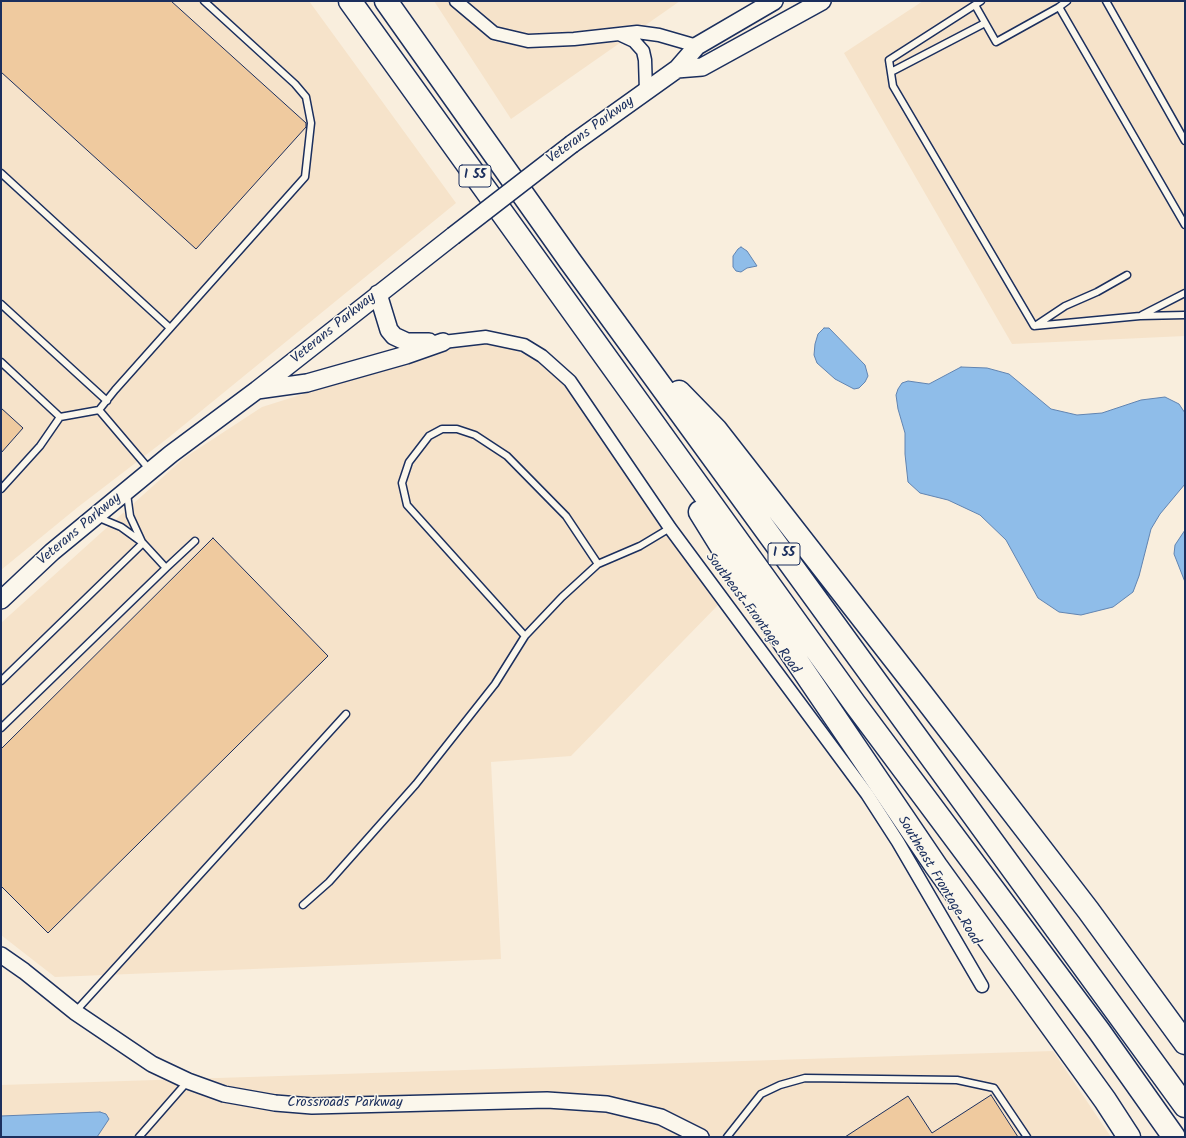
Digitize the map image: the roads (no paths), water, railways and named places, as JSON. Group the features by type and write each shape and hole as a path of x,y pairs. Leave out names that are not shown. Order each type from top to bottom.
{"highway":[{"name":"I 55","path":"350,1 855,704 1099,1031 1174,1137"},
{"name":"I 55","path":"386,1 622,333 1185,1106"},
{"path":"622,333 716,430 940,717 1088,910 1185,1043"},
{"path":"601,352 744,583 936,866 1105,1100 1129,1137"}],"main road":[{"name":"Veterans Parkway","path":"1,600 52,552 151,471 572,144 677,69 697,46 774,1"},
{"path":"677,69 702,67 822,1"},
{"path":"378,294 389,330 394,336 406,342 443,342"},
{"path":"257,390 307,383 406,355 443,342"}],"street":[{"path":"456,1 494,33 528,41 574,40 637,32 659,35 697,46"},
{"path":"619,34 634,41 643,50 645,60 646,91"},
{"name":"Southeast Frontage Road","path":"443,342 486,337 524,345 542,356 570,381 670,528 867,794 898,842 982,986"},
{"name":"Crossroads Parkway","path":"1,955 24,971 75,1012 152,1064 188,1082 224,1094 275,1103 312,1106 547,1100 607,1104 661,1117 701,1137"}],"lane":[{"path":"1,489 40,446 60,417 99,410 170,328 306,177 311,123 306,97 296,84 204,1"},
{"path":"980,1 889,60 893,86 1034,326"},
{"path":"975,5 996,42 1067,1"},
{"path":"1106,1 1185,141"},
{"path":"1059,7 1185,225"},
{"path":"891,72 985,23"},
{"path":"1,174 170,328"},
{"path":"1034,326 1065,306 1097,292 1127,275"},
{"path":"1140,316 1185,293"},
{"path":"1,304 107,400"},
{"path":"1034,326 1140,316 1185,315"},
{"path":"1,362 60,417"},
{"path":"99,410 151,471"},
{"path":"525,636 407,505 402,483 409,462 429,436 442,430 457,429 475,435 507,456 566,516 598,564"},
{"path":"126,491 130,516 143,543"},
{"path":"95,517 121,527 143,543 166,568"},
{"path":"303,906 329,882 416,784 495,684 525,636 562,597 598,564 640,546 670,528"},
{"path":"1,728 195,541"},
{"path":"1,681 143,543"},
{"path":"75,1012 346,714"},
{"path":"727,1137 761,1094 780,1085 805,1078 957,1080 994,1088 1027,1137"},
{"path":"139,1137 188,1082"}],"water":[{"path":"741,247 747,251 757,266 747,268 741,272 736,271 733,267 733,256"},
{"path":"824,328 829,328 865,365 868,376 859,388 854,389 835,379 817,363 814,355 815,344 818,334"},
{"path":"961,367 987,368 1009,374 1051,409 1077,415 1102,413 1141,400 1165,397 1179,404 1185,413 1185,484 1160,514 1151,529 1139,576 1133,592 1113,607 1081,615 1059,612 1038,598 1006,540 980,515 948,500 920,493 908,482 905,454 905,433 898,409 896,395 898,389 902,383 908,381 929,384"},
{"path":"1185,530 1185,582 1174,554 1175,545"},
{"path":"100,1112 106,1114 109,1119 97,1137 1,1137 1,1116"}]}
